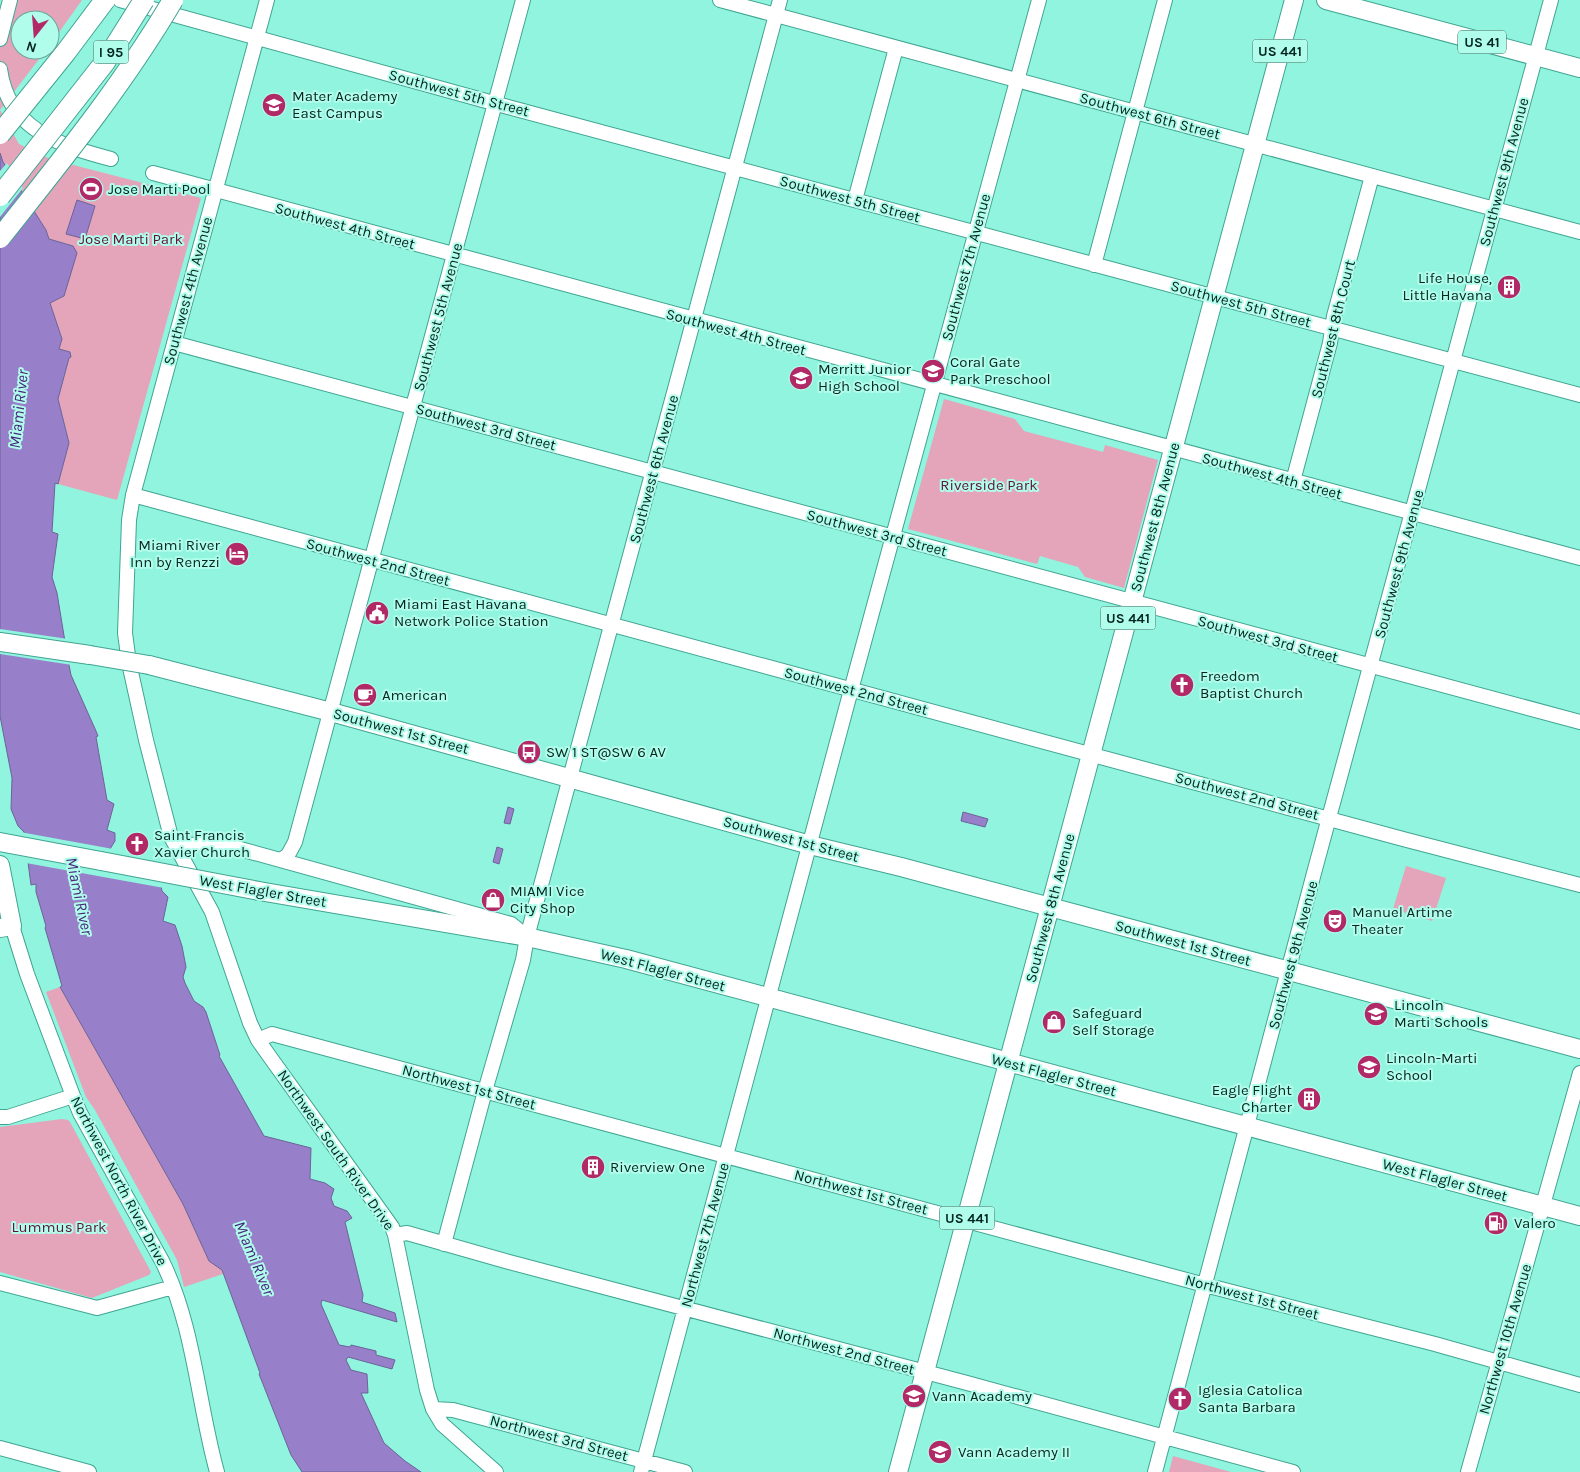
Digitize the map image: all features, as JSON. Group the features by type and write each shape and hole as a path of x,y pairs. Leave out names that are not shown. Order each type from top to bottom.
{"highway":[{"name":"I 95","path":"0,134 105,0"},
{"name":"I 95","path":"0,196 105,62 144,0"},
{"path":"0,238 107,101 149,40 172,0"}],"main road":[{"name":"Southwest 8th Avenue","path":"1008,1063 1294,0"},
{"name":"US 41","path":"1326,0 1580,68"},
{"name":"Southwest 1st Street","path":"0,642 149,665 331,712 810,845 901,867 1580,1049"},
{"name":"West Flagler Street","path":"0,842 259,891 527,937 626,960 1580,1216"},
{"name":"Northwest North River Drive","path":"0,864 6,927"},
{"name":"US 441","path":"898,1472 1008,1063"}],"street":[{"path":"0,39 10,0"},
{"name":"Southwest 5th Street","path":"120,0 495,104 1580,395"},
{"name":"Southwest 4th Avenue","path":"178,850 166,821 126,646 125,624 129,526 133,495 267,0"},
{"name":"Southwest 5th Avenue","path":"280,860 288,855 295,842 523,0"},
{"name":"Southwest 6th Street","path":"720,0 1580,232"},
{"name":"Southwest 6th Avenue","path":"444,1244 485,1091 523,960 527,937 780,0"},
{"name":"Southwest 7th Avenue","path":"769,998 1039,0"},
{"path":"1094,265 1165,0"},
{"name":"Southwest 9th Avenue","path":"1155,1472 1551,0"},
{"path":"855,200 896,48"},
{"path":"0,69 2,83 13,109 30,125 70,147 111,159"},
{"name":"Southwest 4th Street","path":"153,173 1580,558"},
{"name":"Southwest 8th Court","path":"1293,481 1330,343 1334,316 1372,176"},
{"name":"Southwest 3rd Street","path":"174,344 1580,722"},
{"name":"Southwest 2nd Street","path":"133,495 1403,839 1580,885"},
{"name":"West Flagler Street","path":"178,850 200,843 219,844 511,924 527,937"},
{"name":"Northwest South River Drive","path":"178,850 212,912 243,1005 258,1040 387,1218 395,1235 427,1390 433,1410 442,1424 496,1472"},
{"name":"Northwest North River Drive","path":"6,927 27,974 80,1113 162,1262 173,1287 188,1338 213,1472"},
{"name":"Northwest 7th Avenue","path":"642,1466 769,998"},
{"name":"Northwest 1st Street","path":"258,1040 272,1034 1205,1285 1435,1344 1580,1385"},
{"name":"Northwest 10th Avenue","path":"1468,1472 1580,1073"},
{"path":"0,1118 73,1096"},
{"name":"Northwest 2nd Street","path":"395,1235 407,1233 1293,1472"},
{"path":"0,1283 97,1308 173,1287"},
{"name":"Northwest 3rd Street","path":"433,1410 453,1410 642,1466 685,1472"},
{"path":"0,1448 89,1472"}],"green space":[{"path":"11,0 82,0 60,31 60,10 10,10 10,60 38,60 0,110 0,34"},
{"name":"Jose Marti Park","path":"0,110 19,144 50,159 201,198 117,500 58,484 69,443 58,399 69,358 59,349 50,303 73,246 49,239 46,230 3,162 0,153"},
{"name":"Riverside Park","path":"944,399 1015,419 1024,431 1103,452 1105,445 1158,460 1124,588 1085,577 1078,567 1040,556 1037,564 908,529"},
{"path":"1406,866 1446,878 1432,921 1393,909"},
{"name":"Lummus Park","path":"60,987 183,1204 209,1261 222,1270 223,1274 184,1287 177,1260 95,1110 86,1097 46,992"},
{"name":"Lummus Park","path":"62,1119 70,1122 151,1272 149,1275 92,1298 0,1272 0,1127"},
{"path":"1173,1456 1231,1472 1169,1472"}],"water":[{"name":"Miami River","path":"0,153 3,162 46,230 49,239 73,246 77,253 64,296 50,303 62,339 59,349 70,352 71,357 69,358 58,399 69,443 58,484 55,483 52,532 58,534 52,577 57,593 71,675 98,736 96,737 107,800 114,804 107,830 115,833 115,841 110,849 113,856 161,886 162,891 168,897 163,921 175,925 186,967 183,977 185,983 194,1001 203,1007 206,1012 219,1056 264,1136 311,1148 310,1179 325,1183 334,1189 331,1198 334,1206 347,1211 352,1218 345,1222 363,1295 362,1302 395,1313 397,1322 322,1300 321,1304 339,1345 350,1347 351,1345 376,1351 376,1355 395,1360 392,1369 348,1357 346,1360 351,1370 367,1374 368,1393 361,1393 384,1443 421,1472 302,1472 291,1455 259,1374 222,1270 209,1261 183,1204 60,987 62,986 45,928 36,892 36,884 31,885 24,832 18,826 11,809 12,778 0,716"},
{"path":"77,200 95,206 85,239 66,234"},
{"path":"508,807 514,809 510,824 504,823"},
{"path":"963,812 988,819 985,827 961,821"},
{"path":"497,847 503,849 499,864 493,862"}],"pier":[{"path":"7,163 23,188 0,217 0,171"},
{"path":"0,629 68,639 72,665 0,654"},
{"path":"20,832 113,849 119,860 142,876 162,884 164,888 26,863 22,834"}],"place":[{"name":"Mater Academy East Campus","path":"274,105"},
{"name":"Jose Marti Pool","path":"91,189"},
{"name":"Life House, Little Havana","path":"1509,287"},
{"name":"Coral Gate Park Preschool","path":"933,371"},
{"name":"Merritt Junior High School","path":"801,378"},
{"name":"Miami River Inn by Renzzi","path":"237,554"},
{"name":"Miami East Havana Network Police Station","path":"377,613"},
{"name":"Freedom Baptist Church","path":"1182,685"},
{"name":"American","path":"365,695"},
{"name":"SW 1 ST@SW 6 AV","path":"529,752"},
{"name":"Saint Francis Xavier Church","path":"137,844"},
{"name":"MIAMI Vice City Shop","path":"493,900"},
{"name":"Manuel Artime Theater","path":"1335,921"},
{"name":"Lincoln Marti Schools","path":"1376,1014"},
{"name":"Safeguard Self Storage","path":"1054,1022"},
{"name":"Lincoln-Marti School","path":"1369,1067"},
{"name":"Eagle Flight Charter","path":"1309,1099"},
{"name":"Riverview One","path":"593,1167"},
{"name":"Valero","path":"1496,1223"},
{"name":"Vann Academy","path":"914,1396"},
{"name":"Iglesia Catolica Santa Barbara","path":"1180,1399"},
{"name":"Vann Academy II","path":"940,1452"}]}
